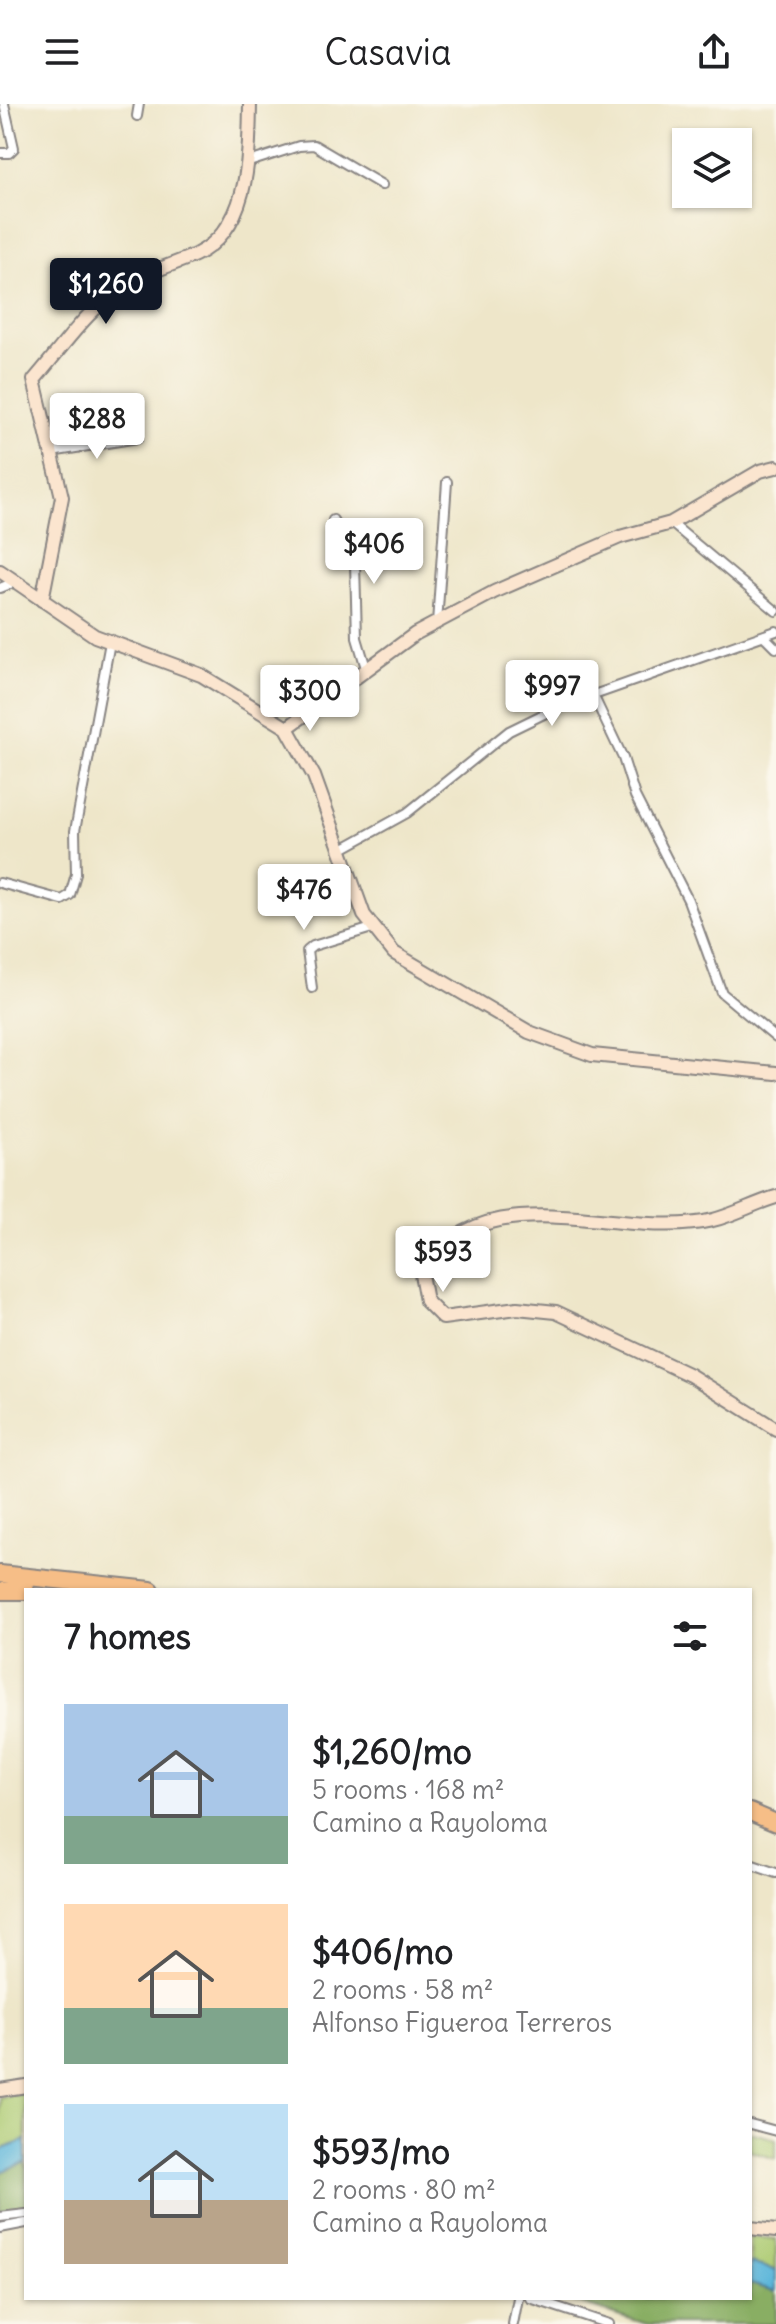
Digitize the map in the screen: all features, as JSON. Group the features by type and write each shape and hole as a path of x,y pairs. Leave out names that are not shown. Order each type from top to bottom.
{"highway":[{"path":"0,1574 132,1588"},
{"path":"0,1591 24,1591"},
{"path":"752,1813 776,1823"}],"street":[{"path":"0,153 9,153 14,148 4,104"},
{"path":"137,116 139,104"},
{"path":"42,600 62,497 34,380 86,321 125,285 195,255 226,232 234,217 249,162 250,104"},
{"path":"249,162 299,146 314,145 382,185"},
{"path":"51,452 138,438"},
{"path":"287,728 366,668 437,623 494,592 620,537 671,523 760,471 776,467"},
{"path":"437,623 447,482"},
{"path":"333,520 355,563 357,638 366,668"},
{"path":"671,523 776,611"},
{"path":"0,571 95,636 201,675 287,728 314,776 372,928 394,953 529,1032 592,1055 776,1073"},
{"path":"0,588 15,582"},
{"path":"342,849 407,813 509,731 554,709 776,631"},
{"path":"764,636 776,648"},
{"path":"0,883 62,900 70,895 76,874 75,831 110,642"},
{"path":"594,697 623,758 635,796 688,900 722,993 776,1038"},
{"path":"312,988 307,951 313,946 372,928"},
{"path":"776,1197 712,1220 627,1224 517,1216 484,1222 443,1247 421,1274 426,1301 443,1318 517,1308 556,1312 690,1375 776,1429"},
{"path":"752,1865 776,1873"},
{"path":"0,2090 24,2086"},
{"path":"752,2125 776,2131"},
{"path":"0,2217 24,2214"},
{"path":"0,2228 24,2223"},
{"path":"752,2228 776,2231"},
{"path":"513,2324 518,2300"},
{"path":"536,2300 609,2324"}],"green space":[{"path":"24,2093 24,2141 0,2150 0,2097"},
{"path":"752,2133 776,2139 776,2159 752,2152"},
{"path":"24,2163 24,2208 0,2211 0,2172"},
{"path":"752,2237 776,2239 776,2270 752,2264"},
{"path":"752,2285 776,2291 776,2324 647,2324 569,2300 752,2300"}],"water":[{"path":"24,2141 24,2163 0,2172 0,2150"},
{"path":"752,2264 776,2270 776,2291 752,2285"}]}
